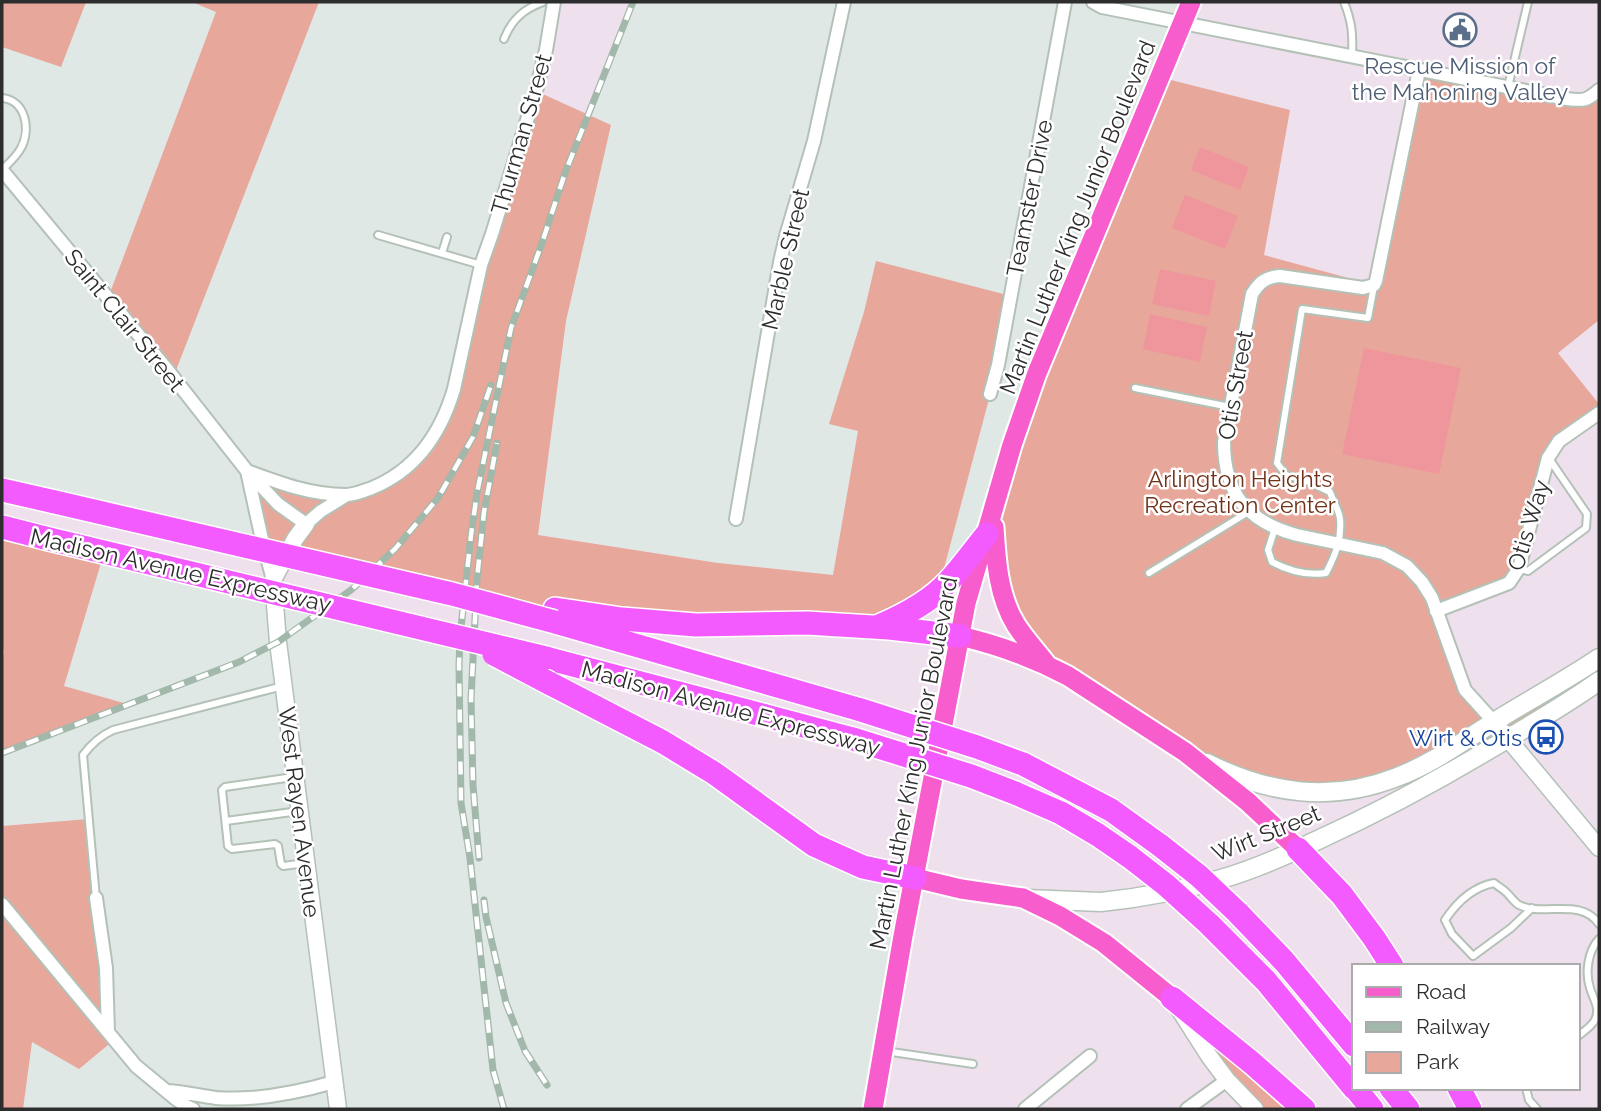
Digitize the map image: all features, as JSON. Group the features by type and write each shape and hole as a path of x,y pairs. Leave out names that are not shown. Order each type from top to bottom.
{"highway":[{"name":"Madison Avenue Expressway","path":"2,490 555,616 861,710 1023,764 1111,810 1199,876 1284,961 1352,1043"},
{"path":"877,627 932,597 948,582 990,523"},
{"name":"Madison Avenue Expressway","path":"2,527 546,658 853,739 971,776 1015,793 1061,813 1098,835 1166,885 1209,923 1266,981 1352,1086"},
{"path":"555,616 696,625 807,623 960,636"},
{"path":"460,637 663,743 713,773 829,853 863,867 915,878"},
{"path":"1298,849 1342,895 1391,964"},
{"path":"1172,998 1304,1109"},
{"name":"Madison Avenue Expressway","path":"1356,1090 1372,1109"},
{"path":"1393,1090 1408,1109"},
{"path":"1460,1090 1470,1109"}],"main road":[{"name":"Martin Luther King Junior Boulevard","path":"873,1109 966,603 1012,446 1037,373 1191,2"},
{"path":"990,523 999,579 1006,602 1015,623 1048,666"},
{"name":"Wirt Street","path":"960,636 992,643 1068,676 1185,752 1246,781 1285,790 1317,792 1352,789 1400,776 1452,749 1599,658"},
{"name":"Wirt Street","path":"915,878 961,889 1023,898 1101,902 1223,879 1298,849 1427,786 1599,681"},
{"path":"1185,752 1248,802 1298,849"},
{"path":"1023,898 1060,916 1104,943 1172,998"}],"street":[{"name":"Thurman Street","path":"481,265 536,91 554,2"},
{"name":"Marble Street","path":"736,519 780,262 814,141 844,2"},
{"name":"Teamster Drive","path":"990,394 998,365 1065,2"},
{"path":"1093,2 1102,7 1583,101 1599,90"},
{"path":"1374,285 1419,70"},
{"name":"Saint Clair Street","path":"2,170 166,368 247,471 278,504 306,524"},
{"path":"247,471 288,486 347,495 384,483 401,473 426,449 449,407 481,265"},
{"name":"Otis Street","path":"1374,285 1363,288 1279,276 1271,276 1258,284 1252,294 1230,407 1224,442 1224,462 1232,489 1256,518 1297,535 1383,553 1407,566 1432,598 1465,690 1494,722"},
{"name":"Otis Way","path":"1436,611 1509,583 1519,568 1548,458 1559,441 1599,413"},
{"name":"Saint Clair Street","path":"247,471 273,580"},
{"path":"273,580 306,524 347,495"},
{"name":"West Rayen Avenue","path":"273,580 278,642 338,1109"},
{"path":"1494,722 1599,848"},
{"path":"96,898 106,968 108,1032"},
{"path":"2,904 136,1066 193,1109"},
{"path":"1172,998 1196,1038 1227,1080 1255,1109"},
{"path":"1025,1109 1090,1056"},
{"path":"1187,1109 1227,1080"},
{"path":"168,1091 237,1099 301,1091 334,1082"}],"lane":[{"path":"504,39 524,10 543,2"},
{"path":"1344,2 1353,34 1352,55"},
{"path":"1508,87 1528,2"},
{"path":"2,98 7,98 23,110 27,127 21,149 2,170"},
{"path":"378,235 481,265"},
{"path":"442,253 447,237"},
{"path":"1275,528 1268,550 1272,562 1287,570 1313,575 1326,573 1336,556 1339,543 1340,518 1330,492 1286,475 1277,463 1302,309 1368,318 1374,285"},
{"path":"1136,388 1230,407"},
{"path":"1519,568 1528,571 1586,528 1587,514 1548,458"},
{"path":"1149,573 1250,511"},
{"path":"96,898 83,755 90,745 113,730 284,686"},
{"path":"295,777 222,790 228,846 232,849 275,844 278,846 283,866 306,863"},
{"path":"226,821 299,811"},
{"path":"1532,908 1511,928 1473,956 1452,934 1445,920 1454,907 1480,886 1494,883 1518,905 1597,914 1599,924"},
{"path":"1580,1034 1594,1022 1598,1009 1589,985 1587,965 1599,939"},
{"path":"882,1051 973,1064"},
{"path":"1526,1090 1529,1100 1536,1109"}],"shaded area":[{"path":"86,2 192,2 217,11 108,298 173,377 319,2 554,2 454,389 417,458 263,550 2,490 2,47 60,66"},
{"path":"634,2 1191,2 993,513 938,591 998,365 877,261 830,424 858,431 833,575 718,563 538,535 566,321 610,126 586,113"},
{"path":"1200,147 1249,167 1240,190 1191,170"},
{"path":"1185,195 1238,216 1225,249 1172,228"},
{"path":"1160,269 1216,281 1209,316 1152,304"},
{"path":"1150,314 1207,327 1200,362 1143,349"},
{"path":"1364,348 1461,368 1439,474 1342,454"},
{"path":"104,553 460,637 663,742 798,834 915,878 873,1109 23,1109 32,1042 89,819 2,826 2,753 125,705 64,686"}],"green space":[{"path":"2,2 86,2 61,67 2,47"},
{"path":"192,2 319,2 173,378 108,298 216,12"},
{"name":"Arlington Heights Recreation Center","path":"1419,70 1567,99 1599,90 1599,320 1558,353 1599,404 1599,413 1559,441 1509,583 1437,611 1465,690 1494,721 1599,658 1599,681 1508,739 1494,722 1452,749 1352,789 1246,781 1068,676 1015,623 993,513 1159,77 1290,110 1264,255 1374,285"},
{"path":"536,91 611,125 566,321 538,535 718,563 833,575 858,431 829,424 864,312 876,261 1011,296 998,365 938,591 895,619 622,619 452,594 287,555 273,580 247,471 347,495 384,483 438,430"},
{"path":"2,527 104,553 64,686 127,704 2,753 4,654"},
{"path":"89,819 114,1040 79,1069 32,1042 23,1109 2,1109 2,826"},
{"path":"1172,998 1305,1109 1255,1109"}],"railway":[{"path":"504,1109 493,1070 470,858 461,803 460,637 471,535 511,328 565,173 633,2"},
{"path":"2,753 239,662 278,642 351,590 395,549 438,498 473,437 491,385"},
{"path":"479,858 473,785 471,699 477,579 484,512 497,443"},
{"path":"484,900 506,1003 525,1051 547,1085"}],"place":[{"name":"Rescue Mission of the Mahoning Valley","path":"1460,30"},
{"name":"Wirt & Otis","path":"1546,737"}]}
